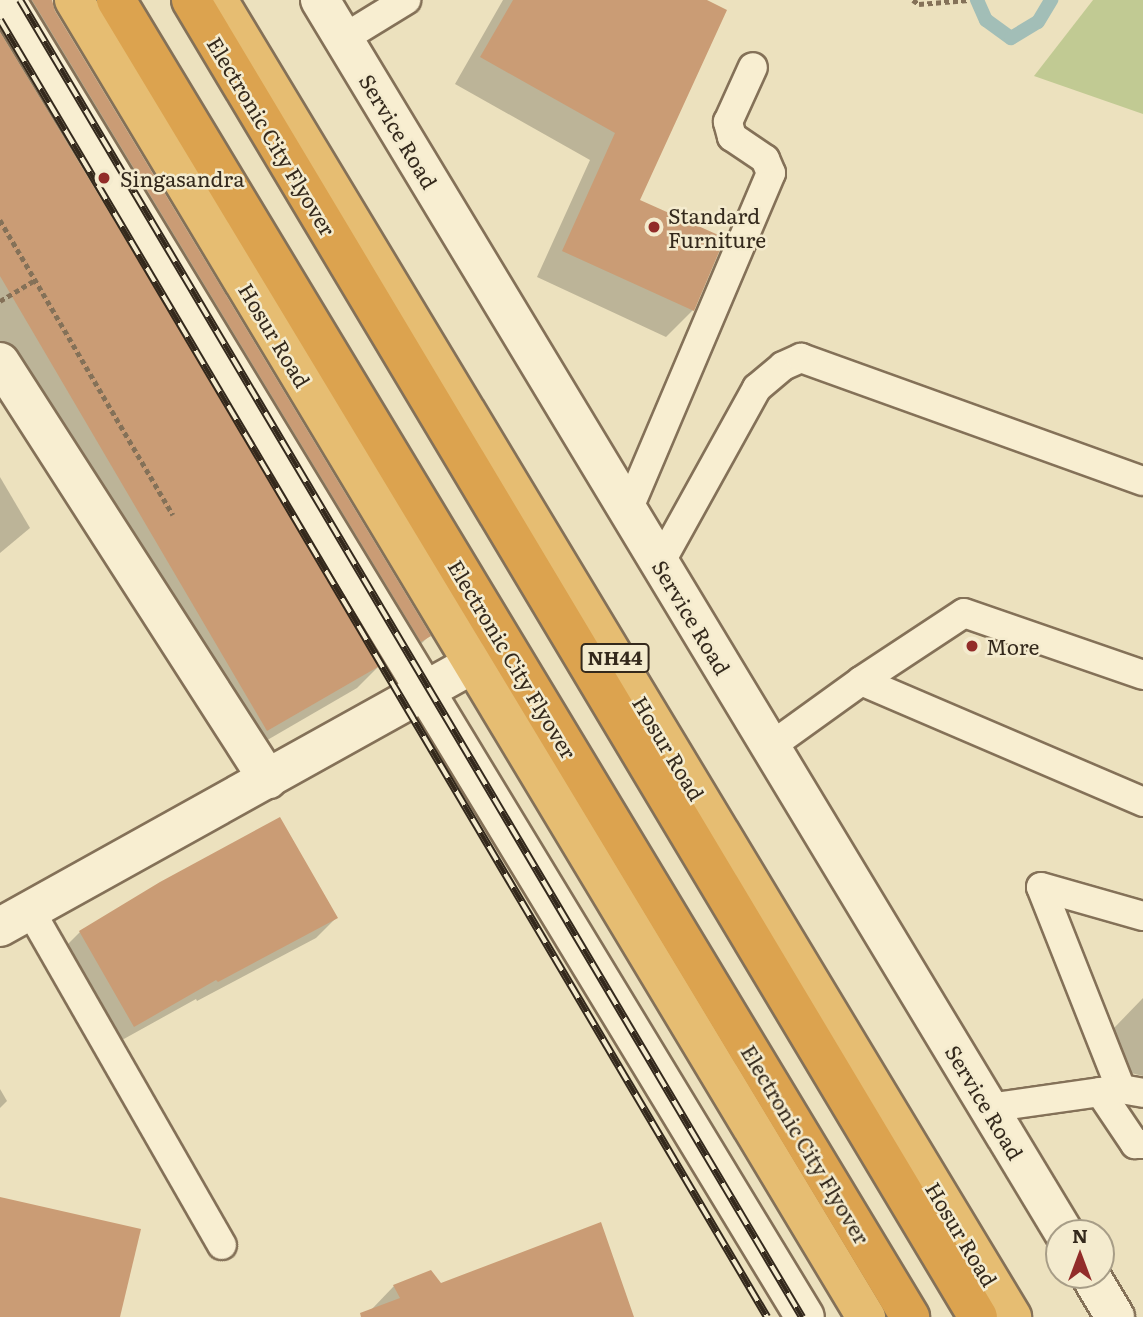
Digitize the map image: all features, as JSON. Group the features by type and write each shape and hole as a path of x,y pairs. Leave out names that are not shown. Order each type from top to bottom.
{"highway":[{"name":"Hosur Road","path":"74,0 866,1317"},
{"name":"Electronic City Flyover","path":"116,0 910,1317"},
{"name":"Electronic City Flyover","path":"191,0 978,1317"},
{"name":"Hosur Road","path":"218,0 1012,1317"}],"street":[{"path":"6,0 805,1317"},
{"name":"Service Road","path":"320,0 1055,1219"},
{"path":"0,362 268,779"},
{"path":"15,919 473,664"},
{"path":"1098,1289 1115,1317"}],"lane":[{"path":"344,38 406,0"},
{"path":"628,510 771,173 765,159 732,136 728,121 753,67"},
{"path":"660,563 757,388 783,366 801,358 1143,481"},
{"path":"771,746 964,612 1143,675"},
{"path":"861,681 1143,802"},
{"path":"1143,916 1041,887 1121,1091 1135,1144 1143,1144"},
{"path":"15,919 222,1245"},
{"path":"988,1108 1121,1091"}],"path":[{"path":"913,0 919,4 966,1"},
{"path":"0,220 173,515"},
{"path":"0,300 35,280"}],"green space":[{"path":"1093,0 1143,0 1143,114 1034,76"}],"building":[{"path":"32,0 52,0 55,11 431,636 421,642"},
{"path":"513,0 707,0 727,10 640,200 725,238 694,311 562,251 615,133 480,57"},
{"path":"0,32 383,664 267,731 0,276"},
{"path":"280,817 338,918 218,982 216,980 134,1027 79,931 160,882"},
{"path":"0,1197 141,1229 120,1317 0,1317"},
{"path":"601,1222 634,1317 361,1317 360,1313 400,1298 393,1285 431,1270 441,1283"}],"waterway":[{"path":"977,0 986,20 1011,38 1038,22 1051,0"}],"railway":[{"path":"20,0 802,1317"},
{"path":"0,20 767,1317"}],"place":[{"name":"Singasandra","path":"104,178"},
{"name":"Standard Furniture","path":"654,227"},
{"name":"More","path":"972,646"}]}
